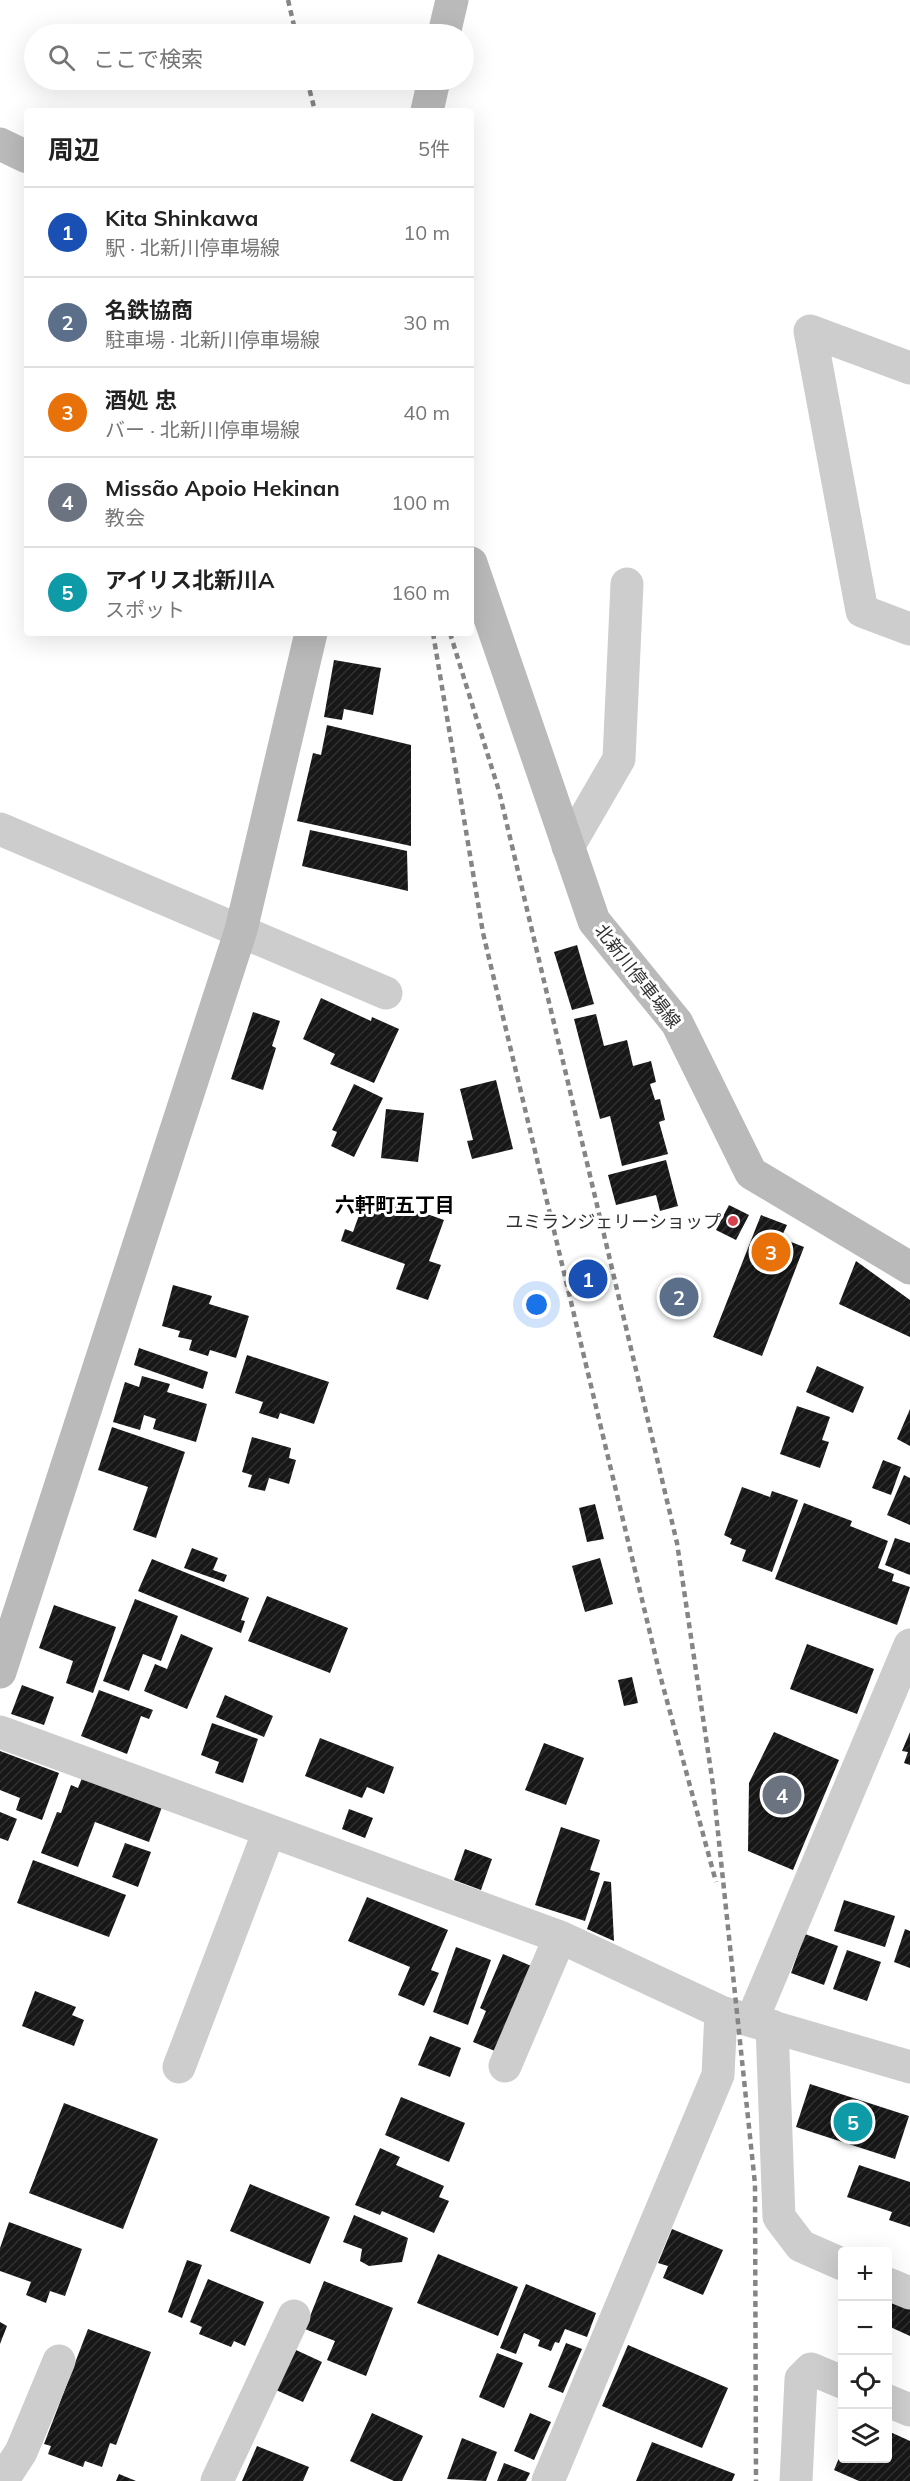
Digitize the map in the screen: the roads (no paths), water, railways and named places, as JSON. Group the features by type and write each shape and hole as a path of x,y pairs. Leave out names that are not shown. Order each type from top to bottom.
{"street":[{"path":"446,24 452,0"},
{"path":"428,108 432,90"},
{"path":"0,144 24,156"},
{"path":"910,368 810,331 862,611 910,629"},
{"name":"北新川停車場線","path":"474,572 594,921 677,1023 751,1173 910,1268"},
{"path":"568,847 619,759 627,584"},
{"path":"0,1672 241,930 310,636"},
{"path":"0,829 386,993"},
{"path":"838,2262 801,2246 779,2217 762,2023 910,1645"},
{"path":"0,1732 560,1937 721,2012 910,2067"},
{"path":"179,2067 269,1831"},
{"path":"505,2066 560,1937"},
{"path":"548,2481 718,2075 721,2012"},
{"path":"892,2286 910,2294"},
{"path":"218,2481 294,2316"},
{"path":"2,2481 21,2452 59,2361"},
{"path":"796,2481 801,2379 811,2369 838,2380"},
{"path":"892,2403 910,2410"}],"railway":[{"path":"288,0 294,24"},
{"path":"310,90 314,108"},
{"path":"434,636 483,933 660,1675 716,1882"},
{"path":"451,636 499,791 677,1543 713,1785 755,2184 756,2481"}],"place":[{"name":"ユミランジェリーショップ","path":"733,1221"},
{"name":"酒処 忠","path":"771,1252"},
{"name":"Kita Shinkawa","path":"588,1279"},
{"name":"名鉄協商","path":"679,1297"},
{"name":"Missão Apoio Hekinan","path":"782,1795"},
{"name":"アイリス北新川A","path":"853,2122"}],"district":[{"name":"六軒町五丁目","path":"395,1204"}]}
